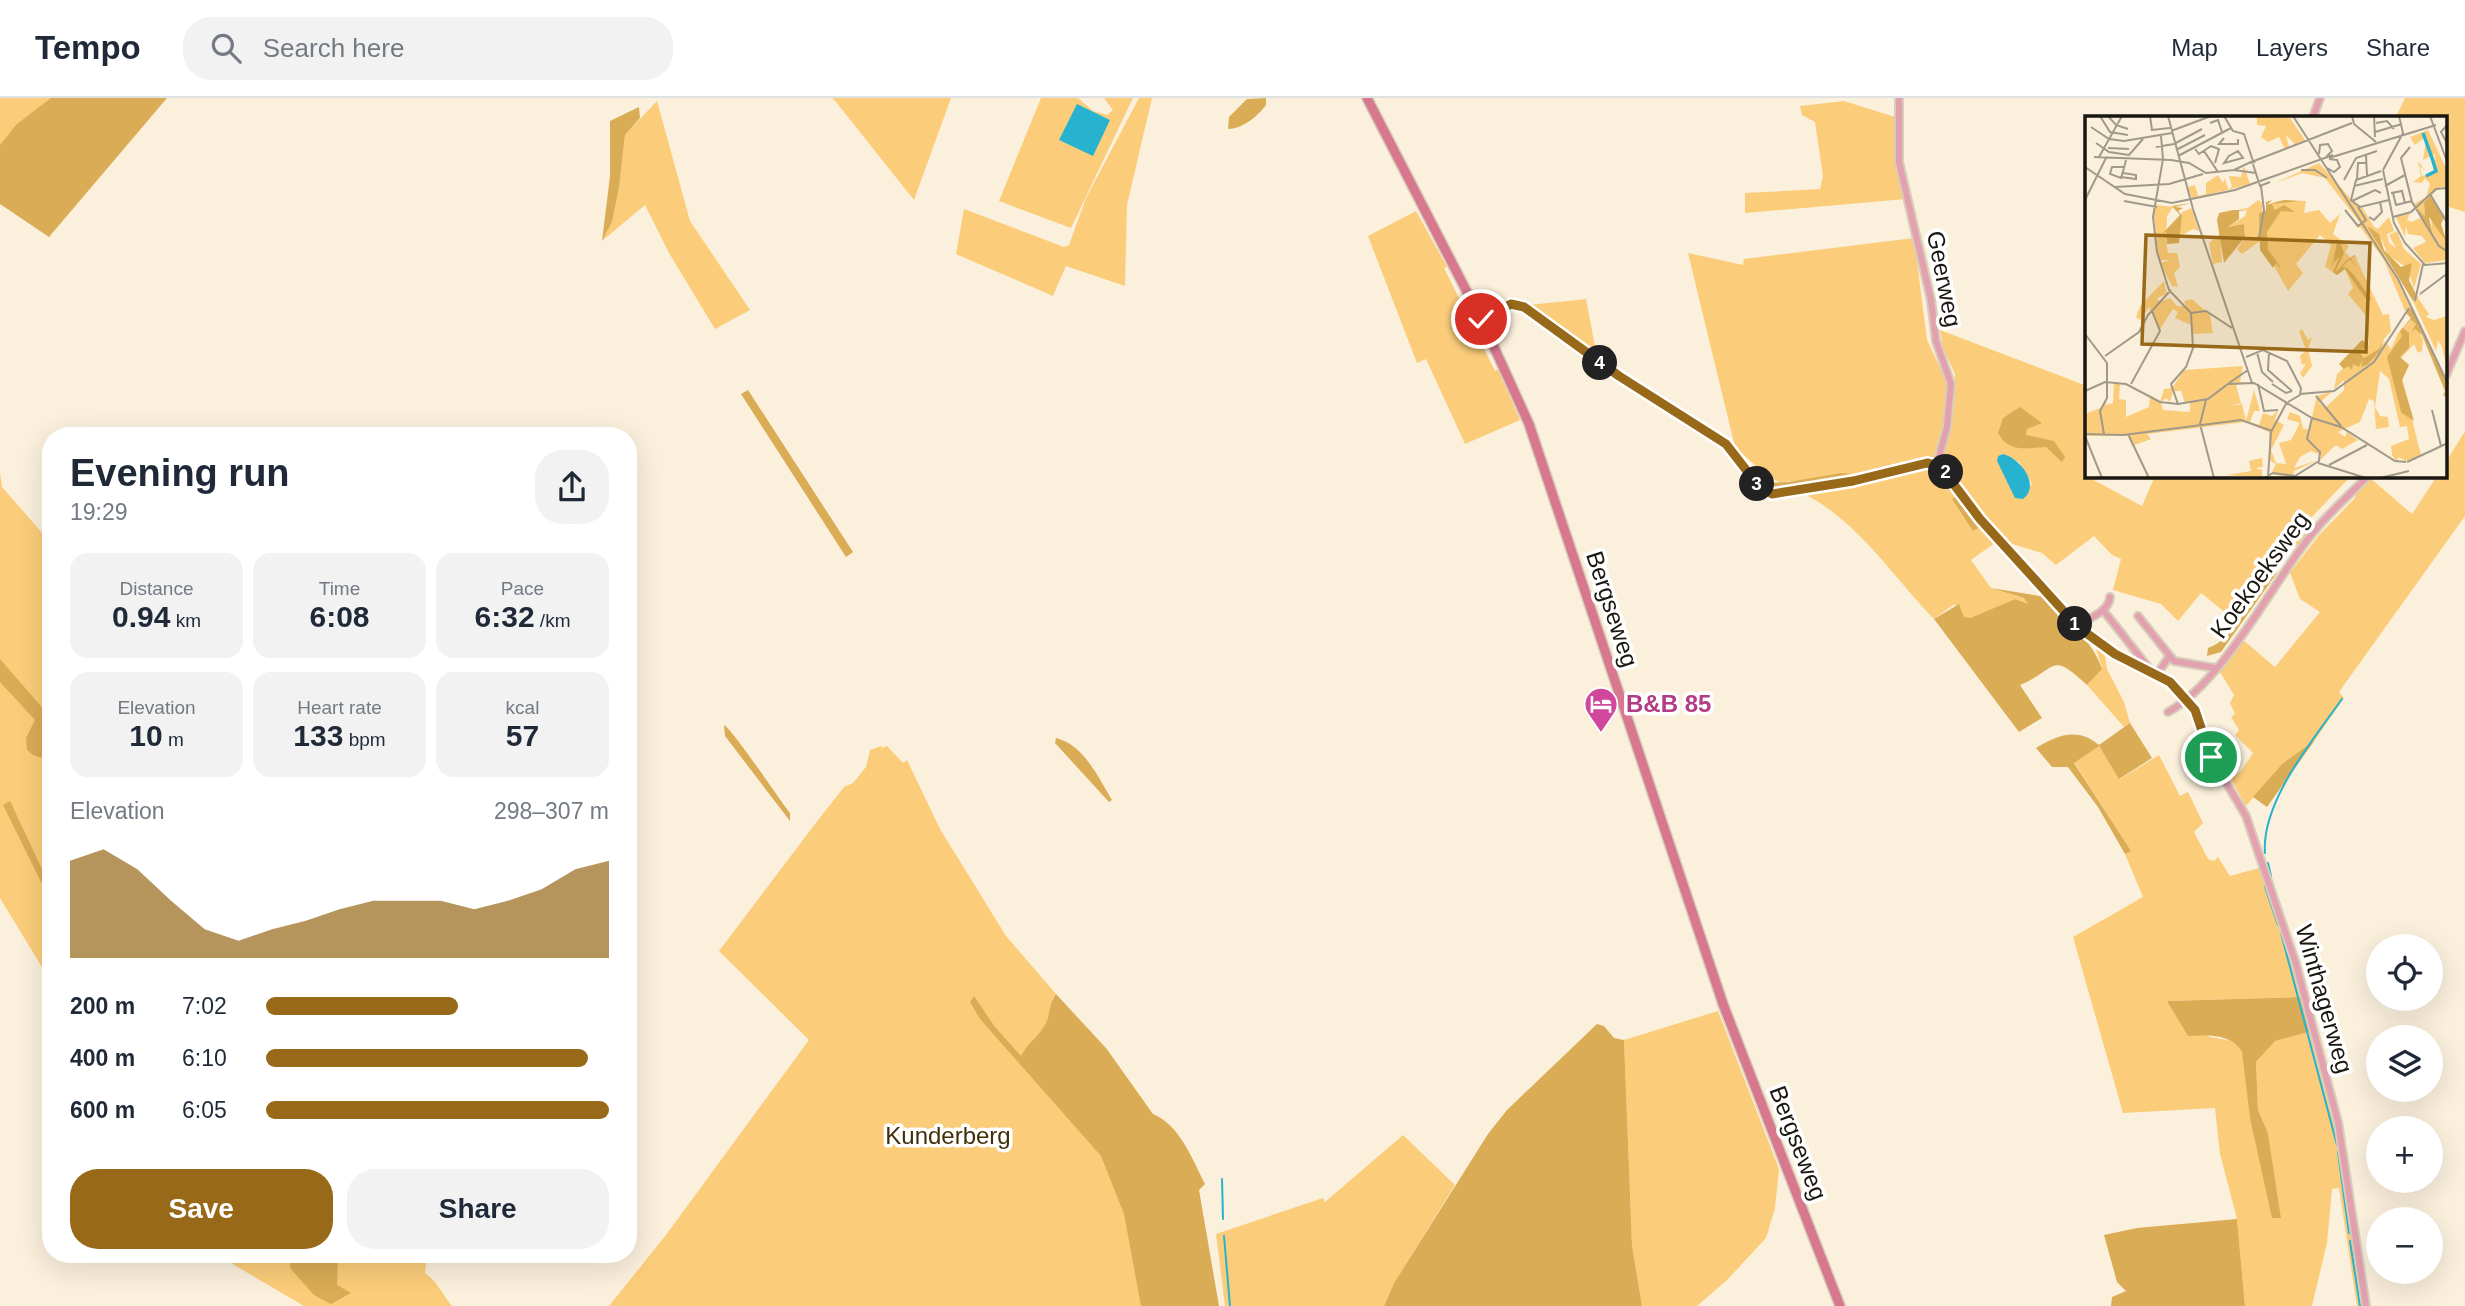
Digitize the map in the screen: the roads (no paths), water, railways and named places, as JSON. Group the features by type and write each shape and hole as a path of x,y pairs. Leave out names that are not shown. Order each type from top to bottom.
{"street":[{"name":"Bergseweg","path":"1367,98 1481,319 1537,445 1723,1004 1840,1306"},
{"name":"Geerweg","path":"1899,98 1899,162 1931,300 1938,349 1951,384 1947,427 1937,464"},
{"path":"2313,116 2320,98"},
{"path":"1481,319 1511,304 1524,307 1619,376 1726,444 1757,484 1772,494 1853,481 1927,463 1937,464 1944,469 1987,526 2077,625 2115,654 2155,673"},
{"path":"2448,370 2465,331"},
{"name":"Koekoeksweg","path":"2168,712 2186,701 2215,668 2310,536 2366,478"},
{"path":"2077,625 2109,605 2110,597"},
{"path":"2103,610 2155,673"},
{"path":"2138,616 2169,657 2180,664 2215,668"},
{"path":"2155,673 2169,657"},
{"name":"Winthagerweg","path":"2155,673 2166,678 2195,710 2210,755 2244,812 2296,964 2335,1110 2366,1306"}],"water":[{"path":"1077,104 1110,120 1093,156 1059,140"},
{"path":"2003,454 2016,461 2026,473 2030,487 2023,499 2015,498 1997,461 1998,456"}],"waterway":[{"path":"2265,853 2266,833 2280,793 2304,752 2342,699"},
{"path":"2268,863 2271,876"},
{"path":"2265,887 2278,925"},
{"path":"2281,933 2337,1145"},
{"path":"2338,1152 2349,1233"},
{"path":"1222,1179 1223,1219"},
{"path":"1224,1236 1230,1306"},
{"path":"2350,1241 2360,1306"}],"place":[{"name":"B&B 85","path":"1601,734"}],"park label":[{"name":"Kunderberg","path":"948,1136"}]}
